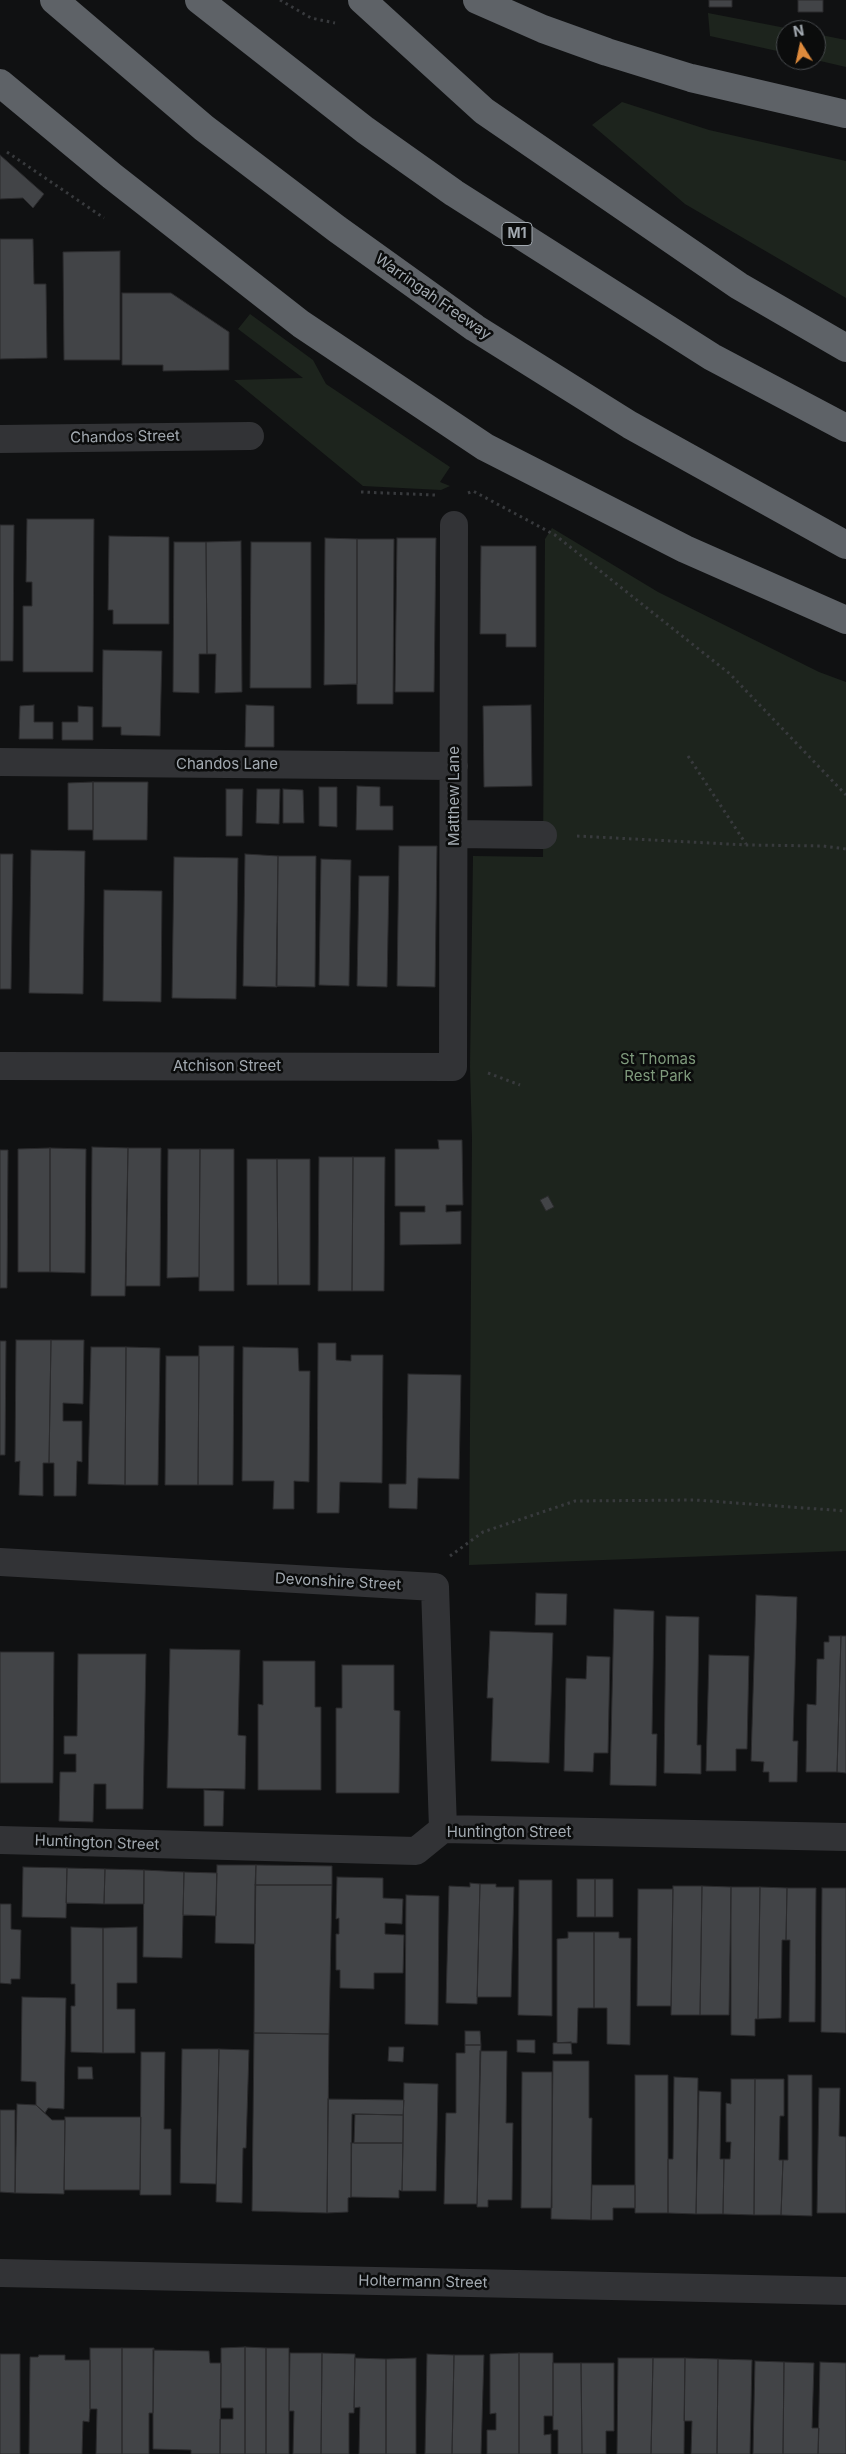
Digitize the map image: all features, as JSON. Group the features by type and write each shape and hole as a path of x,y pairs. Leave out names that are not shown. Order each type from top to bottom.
{"highway":[{"name":"Warringah Freeway","path":"54,0 204,128 337,229 475,328 630,425 846,545"},
{"name":"M1","path":"199,0 365,130 479,209 712,357 846,428"},
{"path":"362,0 484,111 739,286 846,348"},
{"path":"477,0 552,32 607,52 691,78 846,114"},
{"path":"0,83 112,176 301,324 485,447 685,549 846,620"}],"street":[{"name":"Chandos Street","path":"0,439 250,436"},
{"name":"Matthew Lane","path":"453,1067 454,525"},
{"name":"Chandos Lane","path":"0,762 454,766"},
{"path":"454,834 543,835"},
{"name":"Atchison Street","path":"0,1066 453,1067"},
{"name":"Devonshire Street","path":"0,1562 435,1587"},
{"path":"435,1587 443,1829"},
{"name":"Huntington Street","path":"0,1840 416,1851 443,1829 846,1838"},
{"name":"Holtermann Street","path":"0,2273 846,2291"}],"path":[{"path":"280,0 311,18 339,24"},
{"path":"464,494 473,491 562,541 730,674 846,795"},
{"path":"361,492 443,495"},
{"path":"688,756 746,845"},
{"path":"543,835 746,845 823,846 846,849"},
{"path":"435,1587 448,1556 483,1532 575,1501 695,1500 846,1511"}],"green space":[{"path":"708,13 776,26 776,51 710,36"},
{"path":"826,36 846,40 846,67 826,62"},
{"path":"622,102 709,130 846,161 846,298 685,204 592,125"},
{"path":"250,314 313,360 326,384 450,467 440,482 450,486 441,490 363,486 234,380 303,378 238,329"},
{"name":"St Thomas Rest Park","path":"552,528 658,592 819,672 846,682 846,1551 469,1565 472,1138 470,1067 473,856 543,857 545,539"}],"building":[{"path":"709,0 732,0 732,7 709,7"},
{"path":"798,0 823,0 823,12 798,12"},
{"path":"0,155 44,194 33,208 23,198 0,199"},
{"path":"0,239 33,239 34,284 46,284 47,358 0,359"},
{"path":"120,251 120,360 64,360 63,252"},
{"path":"122,293 171,293 229,332 229,370 163,371 163,365 122,365"},
{"path":"27,519 94,519 93,672 23,672 23,606 32,606 32,582 26,582"},
{"path":"0,525 14,525 13,661 0,661"},
{"path":"109,536 169,537 169,624 113,624 113,610 108,610"},
{"path":"325,538 357,539 357,684 324,685"},
{"path":"397,538 436,538 434,692 395,692"},
{"path":"357,539 394,539 393,704 357,704"},
{"path":"241,541 242,692 215,693 216,654 207,654 206,542"},
{"path":"174,542 206,542 207,654 199,654 199,693 173,692"},
{"path":"251,542 311,542 311,688 250,688"},
{"path":"481,546 536,546 536,647 506,647 506,634 480,634"},
{"path":"103,650 162,651 160,736 121,735 121,727 102,727"},
{"path":"34,705 34,722 53,722 53,739 19,739 20,706"},
{"path":"246,705 274,706 274,747 245,747"},
{"path":"531,705 532,786 484,787 483,706"},
{"path":"78,706 93,707 93,740 62,740 62,722 78,722"},
{"path":"93,782 148,782 147,840 93,840"},
{"path":"93,782 93,830 68,830 68,783"},
{"path":"357,786 380,787 380,806 393,806 393,830 356,830"},
{"path":"319,787 337,787 337,827 319,826"},
{"path":"226,789 243,789 242,836 226,836"},
{"path":"257,789 280,789 279,824 256,823"},
{"path":"283,789 303,790 304,823 283,823"},
{"path":"399,846 437,846 435,987 397,986"},
{"path":"31,850 85,851 83,994 29,993"},
{"path":"0,854 13,854 11,989 0,989"},
{"path":"245,854 278,856 277,987 243,986"},
{"path":"278,856 316,856 315,987 276,986"},
{"path":"174,857 238,858 236,999 172,998"},
{"path":"321,859 351,860 349,986 319,985"},
{"path":"359,876 389,876 387,987 357,986"},
{"path":"104,890 162,891 161,1002 103,1001"},
{"path":"438,1140 462,1140 463,1205 446,1205 446,1212 461,1211 461,1244 400,1245 400,1212 425,1212 425,1206 395,1206 395,1149 439,1149"},
{"path":"92,1147 128,1148 125,1296 91,1296"},
{"path":"50,1148 86,1149 85,1273 50,1272"},
{"path":"50,1148 50,1272 18,1272 18,1149"},
{"path":"128,1148 161,1148 160,1286 126,1286"},
{"path":"168,1149 200,1149 199,1277 167,1278"},
{"path":"200,1149 234,1149 234,1291 199,1291"},
{"path":"0,1150 8,1150 7,1288 0,1288"},
{"path":"319,1157 353,1157 352,1291 318,1291"},
{"path":"353,1157 385,1157 384,1291 352,1291"},
{"path":"247,1159 277,1159 278,1285 247,1285"},
{"path":"277,1159 310,1159 310,1285 278,1285"},
{"path":"548,1196 554,1207 546,1211 540,1200"},
{"path":"16,1340 51,1340 49,1463 43,1463 43,1496 19,1495 20,1461 15,1462"},
{"path":"51,1340 84,1340 83,1404 63,1403 63,1421 82,1421 82,1462 77,1461 76,1496 54,1496 54,1463 49,1463"},
{"path":"0,1341 6,1341 5,1455 0,1455"},
{"path":"318,1343 336,1343 336,1360 351,1361 351,1355 383,1355 382,1483 340,1482 339,1513 317,1513"},
{"path":"199,1346 234,1346 233,1485 198,1485"},
{"path":"91,1347 126,1347 125,1485 88,1484"},
{"path":"126,1347 160,1348 158,1485 125,1485"},
{"path":"243,1347 298,1348 299,1371 310,1371 309,1482 294,1481 294,1509 273,1509 274,1481 242,1481"},
{"path":"166,1356 199,1356 198,1485 165,1485"},
{"path":"408,1374 461,1375 459,1479 418,1478 417,1509 389,1508 389,1484 406,1484"},
{"path":"536,1593 567,1594 566,1625 535,1625"},
{"path":"756,1595 797,1597 793,1741 798,1741 797,1782 769,1782 769,1772 763,1772 764,1762 751,1761"},
{"path":"614,1609 654,1611 652,1734 657,1734 656,1786 610,1785"},
{"path":"666,1616 699,1617 697,1745 701,1745 701,1774 664,1773"},
{"path":"490,1631 553,1633 549,1763 491,1761 493,1698 487,1698"},
{"path":"829,1636 841,1636 837,1772 806,1772 807,1704 816,1705 817,1659 824,1659 824,1642 829,1642"},
{"path":"841,1636 846,1636 846,1773 837,1772"},
{"path":"170,1649 240,1650 238,1735 246,1736 245,1789 167,1788"},
{"path":"0,1652 54,1652 53,1783 0,1783"},
{"path":"78,1654 146,1654 143,1809 106,1809 106,1784 94,1784 93,1822 59,1821 60,1772 76,1772 76,1754 64,1754 64,1736 77,1736"},
{"path":"709,1655 749,1656 747,1749 736,1749 736,1771 706,1771"},
{"path":"587,1656 610,1657 608,1753 594,1753 593,1772 564,1771 566,1678 586,1679"},
{"path":"263,1661 315,1661 315,1707 321,1707 321,1790 258,1790 258,1704 263,1705"},
{"path":"342,1665 394,1665 394,1710 400,1711 399,1793 336,1793 336,1708 342,1708"},
{"path":"204,1790 224,1791 223,1826 204,1826"},
{"path":"217,1865 256,1865 255,1944 215,1943"},
{"path":"256,1865 332,1866 332,1885 255,1885"},
{"path":"23,1867 67,1868 66,1918 22,1917"},
{"path":"67,1868 105,1869 104,1904 66,1903"},
{"path":"105,1869 144,1870 144,1904 104,1904"},
{"path":"144,1870 184,1872 182,1958 143,1957"},
{"path":"184,1872 217,1873 216,1916 183,1915"},
{"path":"337,1877 383,1878 383,1898 403,1899 402,1924 385,1923 385,1934 404,1935 403,1973 374,1973 374,1989 340,1988 340,1970 336,1970 336,1934 339,1934 339,1918 336,1919"},
{"path":"577,1879 595,1879 595,1917 577,1917"},
{"path":"595,1879 613,1879 613,1917 595,1917"},
{"path":"519,1880 552,1880 552,2016 518,2015"},
{"path":"470,1883 480,1884 477,2004 446,2003 449,1886 470,1887"},
{"path":"480,1884 496,1884 496,1887 514,1887 511,1997 477,1997"},
{"path":"255,1885 332,1885 329,2034 254,2033"},
{"path":"673,1886 702,1886 700,2015 671,2015"},
{"path":"702,1886 731,1887 729,2015 700,2015"},
{"path":"731,1887 760,1887 758,2019 755,2019 755,2036 731,2035"},
{"path":"760,1887 787,1888 786,1940 782,1940 781,2018 758,2019"},
{"path":"787,1888 816,1888 815,2022 789,2022 790,1940 786,1940"},
{"path":"822,1888 846,1888 846,2033 821,2032"},
{"path":"638,1889 673,1889 671,2006 637,2006"},
{"path":"406,1895 439,1896 438,2025 405,2024"},
{"path":"0,1904 11,1904 11,1929 21,1930 20,1979 11,1979 11,1984 0,1983"},
{"path":"71,1927 103,1928 103,2053 71,2052 71,2006 75,2006 75,1984 71,1984"},
{"path":"137,1927 137,1983 117,1983 117,2009 135,2009 135,2053 103,2053 103,1928"},
{"path":"568,1932 594,1932 594,2008 578,2008 577,2043 557,2043 557,1939 568,1938"},
{"path":"594,1932 619,1932 619,1938 631,1938 630,2045 607,2044 607,2008 594,2008"},
{"path":"22,1997 66,1998 64,2109 48,2108 45,2113 36,2105 36,2082 21,2081"},
{"path":"465,2031 480,2031 481,2045 465,2045"},
{"path":"254,2033 329,2034 327,2213 252,2211"},
{"path":"517,2040 535,2040 535,2053 517,2052"},
{"path":"571,2042 572,2054 553,2054 553,2043"},
{"path":"465,2045 481,2045 477,2204 444,2204 446,2113 456,2113 456,2053 465,2053"},
{"path":"389,2047 404,2047 403,2062 388,2061"},
{"path":"182,2049 219,2049 216,2184 180,2183"},
{"path":"219,2049 249,2050 246,2148 243,2148 242,2203 216,2202"},
{"path":"480,2051 507,2051 506,2123 513,2123 512,2200 488,2200 488,2207 477,2207"},
{"path":"141,2052 165,2052 164,2129 171,2129 171,2195 140,2195"},
{"path":"553,2061 589,2061 589,2118 592,2118 591,2220 551,2219"},
{"path":"78,2067 92,2067 93,2079 78,2079"},
{"path":"522,2072 552,2072 552,2208 521,2208"},
{"path":"635,2075 668,2075 668,2213 635,2213"},
{"path":"788,2075 812,2075 812,2216 781,2215 783,2160 788,2160"},
{"path":"674,2077 698,2078 696,2214 668,2213 668,2159 673,2159"},
{"path":"731,2079 755,2079 754,2215 723,2214 724,2159 730,2159 731,2142 726,2142 726,2103 731,2104"},
{"path":"755,2079 784,2079 784,2116 780,2116 779,2160 783,2160 781,2215 754,2215"},
{"path":"404,2083 438,2084 436,2191 402,2191"},
{"path":"819,2088 840,2088 839,2136 846,2137 846,2213 817,2213"},
{"path":"699,2091 721,2092 720,2159 724,2159 723,2214 696,2214"},
{"path":"328,2099 404,2100 403,2115 352,2114 351,2197 348,2198 348,2212 327,2213"},
{"path":"17,2104 36,2105 52,2120 65,2120 64,2194 15,2193"},
{"path":"0,2110 15,2110 15,2193 0,2192"},
{"path":"355,2114 403,2115 403,2143 354,2143"},
{"path":"65,2117 141,2117 140,2190 64,2190"},
{"path":"351,2143 403,2143 402,2191 399,2190 399,2198 351,2197"},
{"path":"592,2185 635,2185 635,2208 613,2208 613,2220 591,2220"},
{"path":"245,2347 245,2454 220,2454 220,2419 233,2419 233,2408 221,2408 221,2348"},
{"path":"245,2347 266,2348 266,2454 245,2454"},
{"path":"90,2348 122,2348 122,2454 96,2454 97,2409 90,2409"},
{"path":"122,2348 154,2348 153,2413 149,2413 149,2454 122,2454"},
{"path":"266,2348 289,2348 289,2454 266,2454"},
{"path":"153,2350 209,2351 210,2363 221,2363 220,2454 191,2454 191,2450 153,2449"},
{"path":"290,2353 322,2353 321,2454 293,2454 294,2411 289,2411"},
{"path":"322,2353 355,2354 354,2413 349,2413 349,2454 321,2454"},
{"path":"519,2353 519,2454 487,2454 487,2430 496,2430 496,2413 490,2414 490,2354"},
{"path":"519,2353 553,2353 553,2416 544,2416 544,2435 551,2434 551,2454 519,2454"},
{"path":"0,2354 20,2354 20,2454 0,2454"},
{"path":"427,2354 454,2355 452,2454 425,2454"},
{"path":"39,2355 65,2355 65,2360 90,2360 89,2422 83,2421 82,2454 29,2454 30,2357 38,2357"},
{"path":"454,2355 484,2355 481,2454 452,2454"},
{"path":"355,2358 386,2359 386,2454 359,2454 360,2407 354,2408"},
{"path":"416,2358 416,2454 386,2454 386,2359"},
{"path":"618,2358 653,2358 651,2454 617,2454"},
{"path":"653,2358 685,2358 684,2454 651,2454"},
{"path":"685,2358 718,2359 717,2454 691,2454 692,2421 684,2421"},
{"path":"718,2359 752,2360 750,2454 717,2454"},
{"path":"755,2361 784,2362 783,2454 753,2454"},
{"path":"784,2362 814,2363 812,2428 819,2428 818,2454 783,2454"},
{"path":"820,2362 846,2363 846,2454 818,2454"},
{"path":"553,2363 581,2363 582,2454 558,2454 558,2430 553,2430"},
{"path":"581,2363 614,2363 614,2431 606,2431 606,2454 582,2454"}]}
